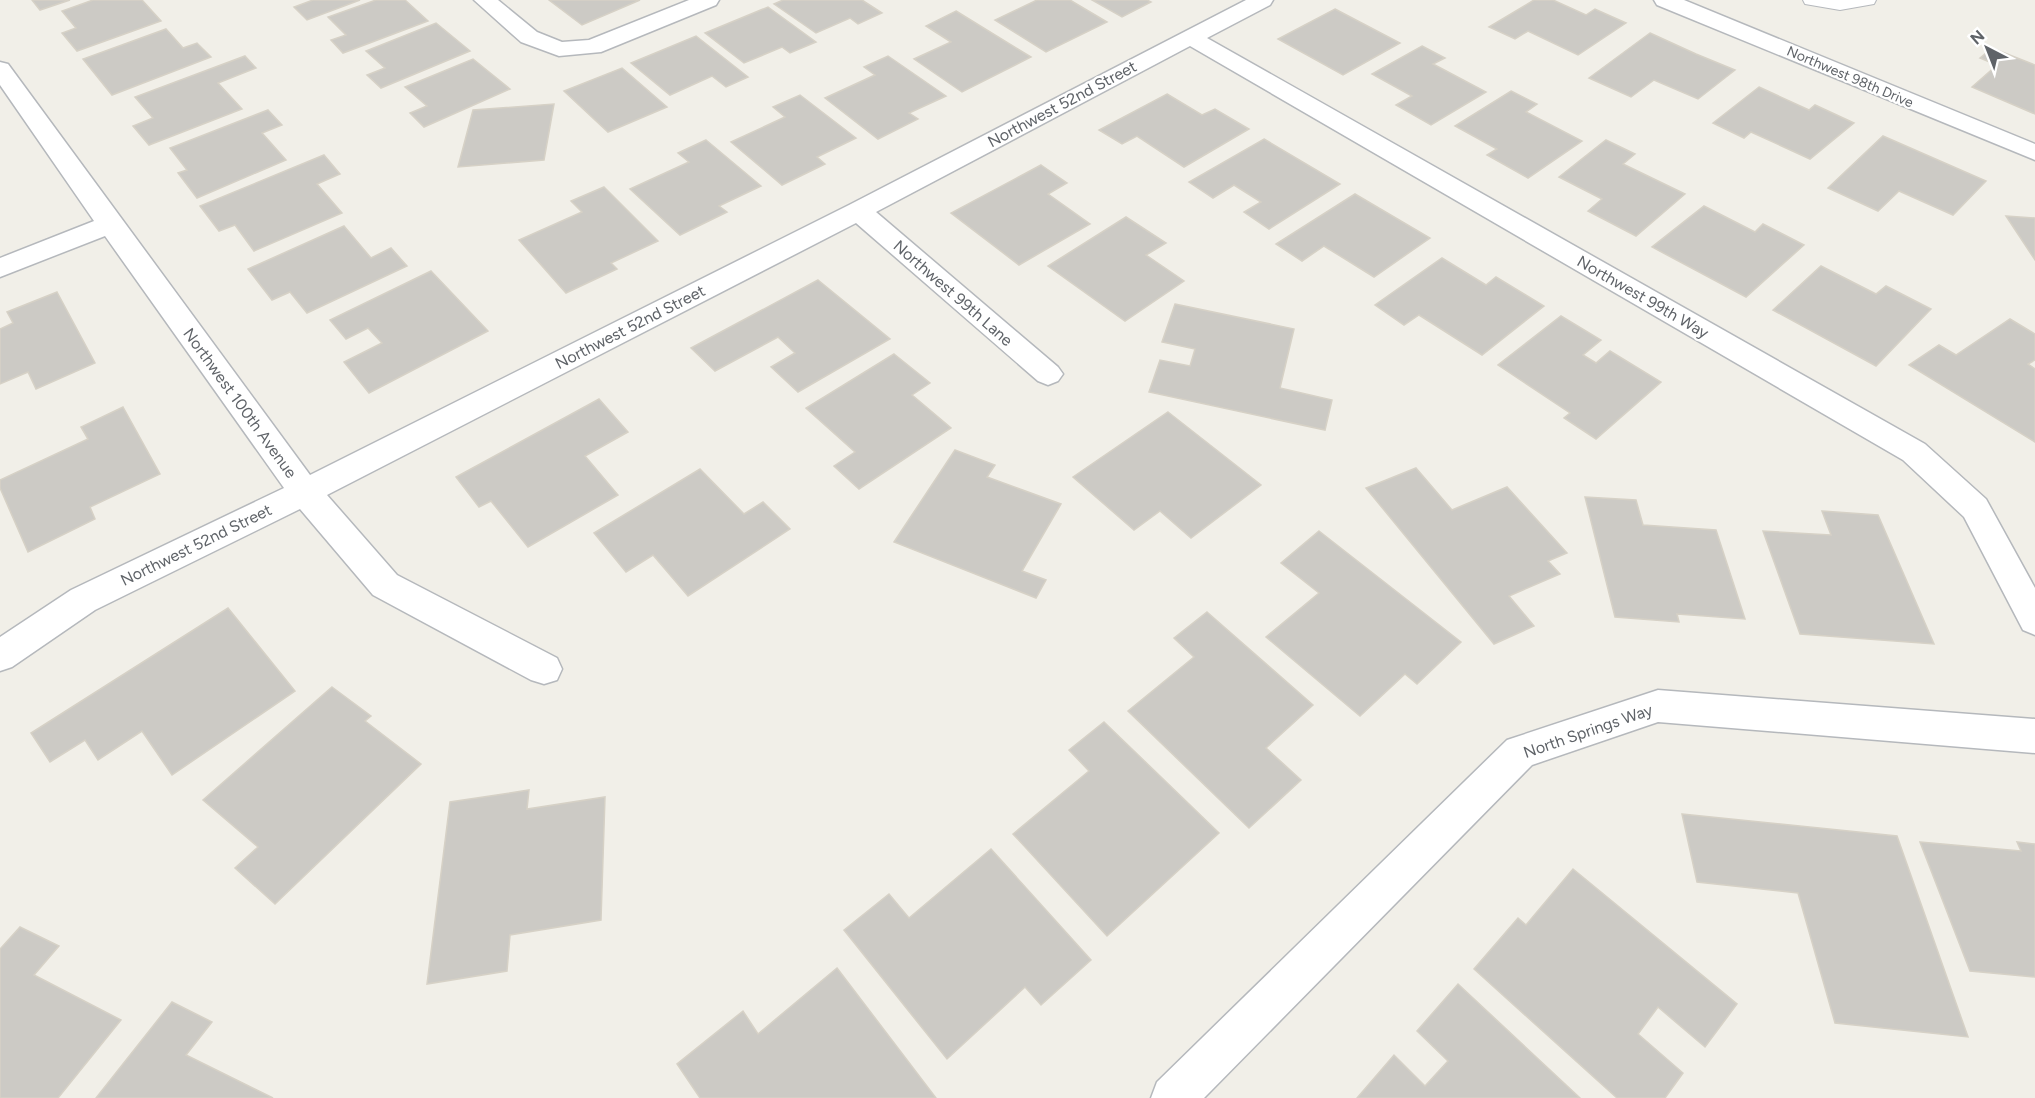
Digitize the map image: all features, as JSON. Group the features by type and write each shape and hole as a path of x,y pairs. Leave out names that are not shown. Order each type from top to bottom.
{"street":[{"path":"485,0 529,37 559,49 593,47 708,0"},
{"name":"Northwest 52nd Street","path":"0,656 83,600 305,492 858,211 1262,0"},
{"name":"Northwest 98th Drive","path":"1665,0 2035,153"},
{"name":"Northwest 99th Way","path":"1190,37 1914,452 1975,507 2035,620"},
{"name":"Northwest 100th Avenue","path":"0,69 305,492 385,585 544,669"},
{"name":"Northwest 99th Lane","path":"858,211 1048,374"},
{"path":"0,268 110,224"},
{"name":"North Springs Way","path":"1173,1098 1520,752 1658,706 2035,736"}],"lane":[{"path":"1811,0 1840,5 1868,0"}],"building":[{"path":"32,0 70,0 40,10"},
{"path":"93,0 142,0 161,21 77,51 62,33 76,28 62,11"},
{"path":"313,0 360,0 307,20 294,7"},
{"path":"376,0 405,0 428,21 343,53 331,40 346,35 328,17"},
{"path":"549,0 640,0 582,25"},
{"path":"783,0 862,0 882,13 858,24 850,18 816,33 774,4"},
{"path":"1037,0 1070,0 1107,22 1046,52 995,20"},
{"path":"1092,0 1147,0 1151,2 1122,17"},
{"path":"1534,0 1553,0 1586,15 1595,9 1626,23 1578,55 1528,31 1515,39 1489,27"},
{"path":"768,7 816,42 790,53 782,47 744,63 705,33"},
{"path":"1335,9 1400,43 1343,75 1278,39"},
{"path":"956,11 1031,57 962,92 914,59 951,42 926,26"},
{"path":"436,23 470,51 381,88 367,75 385,68 366,51"},
{"path":"166,29 183,48 197,43 211,57 112,95 83,59"},
{"path":"1650,33 1735,70 1698,99 1654,80 1631,97 1589,78"},
{"path":"696,36 748,77 726,87 712,76 670,95 631,63"},
{"path":"1422,46 1445,58 1433,64 1486,92 1431,125 1396,105 1412,96 1372,74"},
{"path":"1992,48 2035,65 2035,114 1972,87 1997,65 1980,58"},
{"path":"245,56 256,68 218,83 242,109 149,145 133,126 153,118 135,97"},
{"path":"888,56 946,96 909,113 918,119 878,139 825,98 875,75 864,67"},
{"path":"473,59 510,89 424,127 410,113 427,106 405,87"},
{"path":"622,68 667,107 608,132 564,91"},
{"path":"1759,87 1809,110 1815,105 1854,123 1810,159 1751,132 1744,138 1713,123"},
{"path":"1511,91 1537,104 1526,112 1582,141 1528,178 1487,155 1497,149 1455,126"},
{"path":"1167,94 1202,115 1215,109 1249,129 1184,167 1137,136 1122,144 1099,130"},
{"path":"800,95 856,138 817,157 825,164 782,185 731,142 785,117 773,107"},
{"path":"554,104 544,160 458,167 473,110"},
{"path":"268,110 282,125 262,133 286,160 197,198 178,173 187,170 170,148"},
{"path":"1883,136 1986,181 1953,215 1899,191 1878,211 1828,188"},
{"path":"1264,139 1340,184 1269,229 1244,212 1261,202 1234,185 1213,198 1189,182"},
{"path":"706,140 761,186 719,206 727,212 680,235 630,189 689,162 678,153"},
{"path":"1606,140 1635,154 1623,164 1685,194 1636,236 1588,211 1602,199 1559,177"},
{"path":"324,155 340,174 317,184 342,213 254,251 235,225 219,231 200,206"},
{"path":"1041,165 1067,183 1048,194 1090,224 1019,265 951,213"},
{"path":"604,187 658,241 611,263 617,269 566,293 519,240 582,212 571,201"},
{"path":"1355,194 1430,238 1374,277 1324,246 1302,261 1276,244"},
{"path":"1704,206 1755,232 1763,224 1804,245 1746,297 1652,247"},
{"path":"2006,216 2035,218 2035,260"},
{"path":"1126,217 1166,243 1146,255 1184,281 1125,321 1048,266"},
{"path":"344,226 371,258 391,248 407,266 307,313 290,292 272,300 248,269"},
{"path":"1442,258 1486,285 1496,277 1544,306 1482,355 1419,315 1404,325 1375,305"},
{"path":"1821,266 1876,294 1886,286 1931,309 1876,366 1773,310"},
{"path":"431,271 488,331 369,393 344,362 382,343 368,328 346,339 330,320"},
{"path":"818,280 890,339 798,392 771,367 795,353 778,337 715,371 691,348"},
{"path":"57,292 95,363 36,389 28,372 0,384 0,329 13,323 7,312"},
{"path":"1175,304 1294,329 1280,388 1332,400 1325,430 1149,392 1160,360 1190,366 1195,349 1162,342"},
{"path":"1561,316 1601,340 1583,355 1596,363 1610,351 1661,382 1596,439 1564,418 1570,413 1498,365"},
{"path":"2010,319 2035,334 2035,360 2028,364 2035,369 2035,442 1909,365 1939,345 1956,355"},
{"path":"894,354 930,383 912,395 951,428 859,489 834,466 855,452 806,408"},
{"path":"599,399 628,432 585,456 618,495 528,547 491,501 479,507 456,477"},
{"path":"123,407 160,474 90,507 95,519 28,552 0,488 0,480 88,439 81,427"},
{"path":"1168,412 1261,485 1191,538 1160,511 1134,530 1073,477"},
{"path":"955,450 995,465 987,477 1061,504 1022,571 1046,580 1036,598 894,542"},
{"path":"1416,468 1452,510 1507,487 1567,553 1548,561 1560,574 1509,596 1534,626 1494,644 1366,488"},
{"path":"700,469 744,514 763,502 790,529 688,596 653,555 626,572 594,533"},
{"path":"1585,497 1636,500 1643,525 1716,530 1745,619 1677,614 1679,622 1615,617"},
{"path":"1822,511 1878,515 1934,644 1800,634 1763,531 1831,535"},
{"path":"1319,531 1461,642 1417,684 1405,674 1360,716 1266,637 1319,593 1281,563"},
{"path":"228,608 295,691 172,775 142,731 98,760 85,740 50,762 31,733"},
{"path":"1207,612 1313,705 1266,748 1301,780 1249,828 1128,711 1194,657 1174,638"},
{"path":"332,687 371,716 365,721 421,764 275,904 235,868 258,847 203,800"},
{"path":"1104,722 1219,833 1107,936 1013,834 1089,771 1069,750"},
{"path":"529,790 527,809 605,797 601,920 510,935 507,971 427,984 450,802"},
{"path":"1682,814 1897,836 1968,1037 1835,1023 1798,893 1697,882"},
{"path":"1920,842 2021,851 2017,842 2035,844 2035,977 1970,971"},
{"path":"991,849 1091,960 1041,1005 1025,987 947,1059 844,930 889,894 909,918"},
{"path":"1573,869 1737,1004 1705,1047 1658,1007 1638,1034 1683,1073 1665,1098 1617,1098 1474,969 1518,918 1526,925"},
{"path":"20,927 59,946 34,975 121,1020 58,1098 0,1098 0,949"},
{"path":"837,968 936,1098 700,1098 677,1064 743,1011 758,1034"},
{"path":"1458,984 1580,1098 1357,1098 1394,1055 1425,1086 1448,1061 1417,1031"},
{"path":"172,1002 212,1022 186,1055 273,1098 96,1098"}]}
